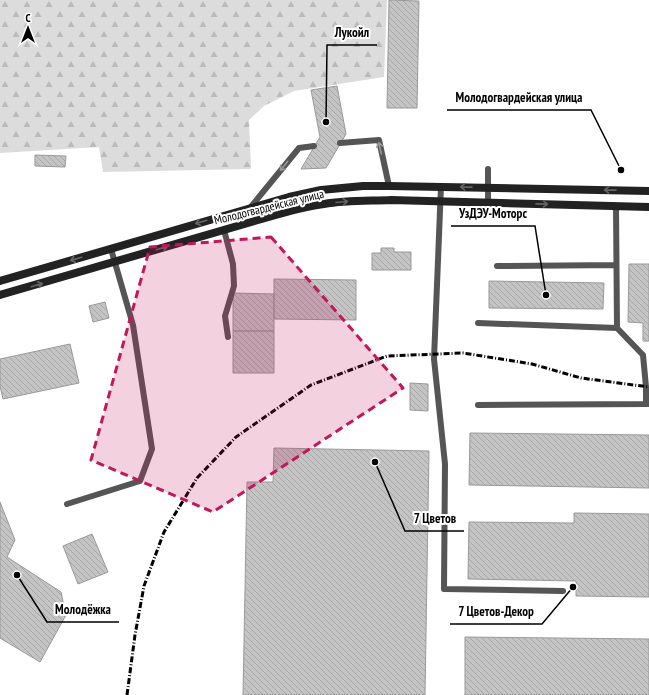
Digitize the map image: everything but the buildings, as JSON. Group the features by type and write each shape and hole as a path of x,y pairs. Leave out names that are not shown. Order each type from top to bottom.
{"main road":[{"name":"Молодогвардейская улица","path":"0,281 250,208 321,190 363,186 441,186 649,191"},
{"name":"Молодогвардейская улица","path":"0,295 224,230 300,209 324,204 353,201 391,200 649,207"}],"lane":[{"path":"340,144 379,140 389,186"},
{"path":"250,208 299,148 314,146"},
{"path":"488,169 488,203"},
{"path":"441,186 434,359 445,464 444,589 563,591"},
{"path":"478,405 648,404 643,355 617,328 616,206"},
{"path":"224,230 233,264 234,286 225,316 228,337"},
{"path":"67,504 140,481 152,449 133,325 111,249"},
{"path":"497,266 616,265"},
{"path":"478,323 617,328"}],"highlighted area":[{"path":"271,237 403,388 213,512 91,460 150,247"}],"green space":[{"path":"0,0 387,0 384,77 294,91 264,106 249,120 251,169 103,172 99,147 0,153"}],"railway":[{"path":"127,695 135,635 144,586 164,532 197,478 236,437 311,385 387,356 463,353 532,364 581,378 649,387"}],"place":[{"name":"Лукойл","path":"326,122"},
{"name":"Молодогвардейская улица","path":"621,170"},
{"name":"УзДЭУ-Моторс","path":"546,295"},
{"name":"7 Цветов","path":"375,462"},
{"name":"Молодёжка","path":"17,575"},
{"name":"7 Цветов-Декор","path":"573,587"}]}
